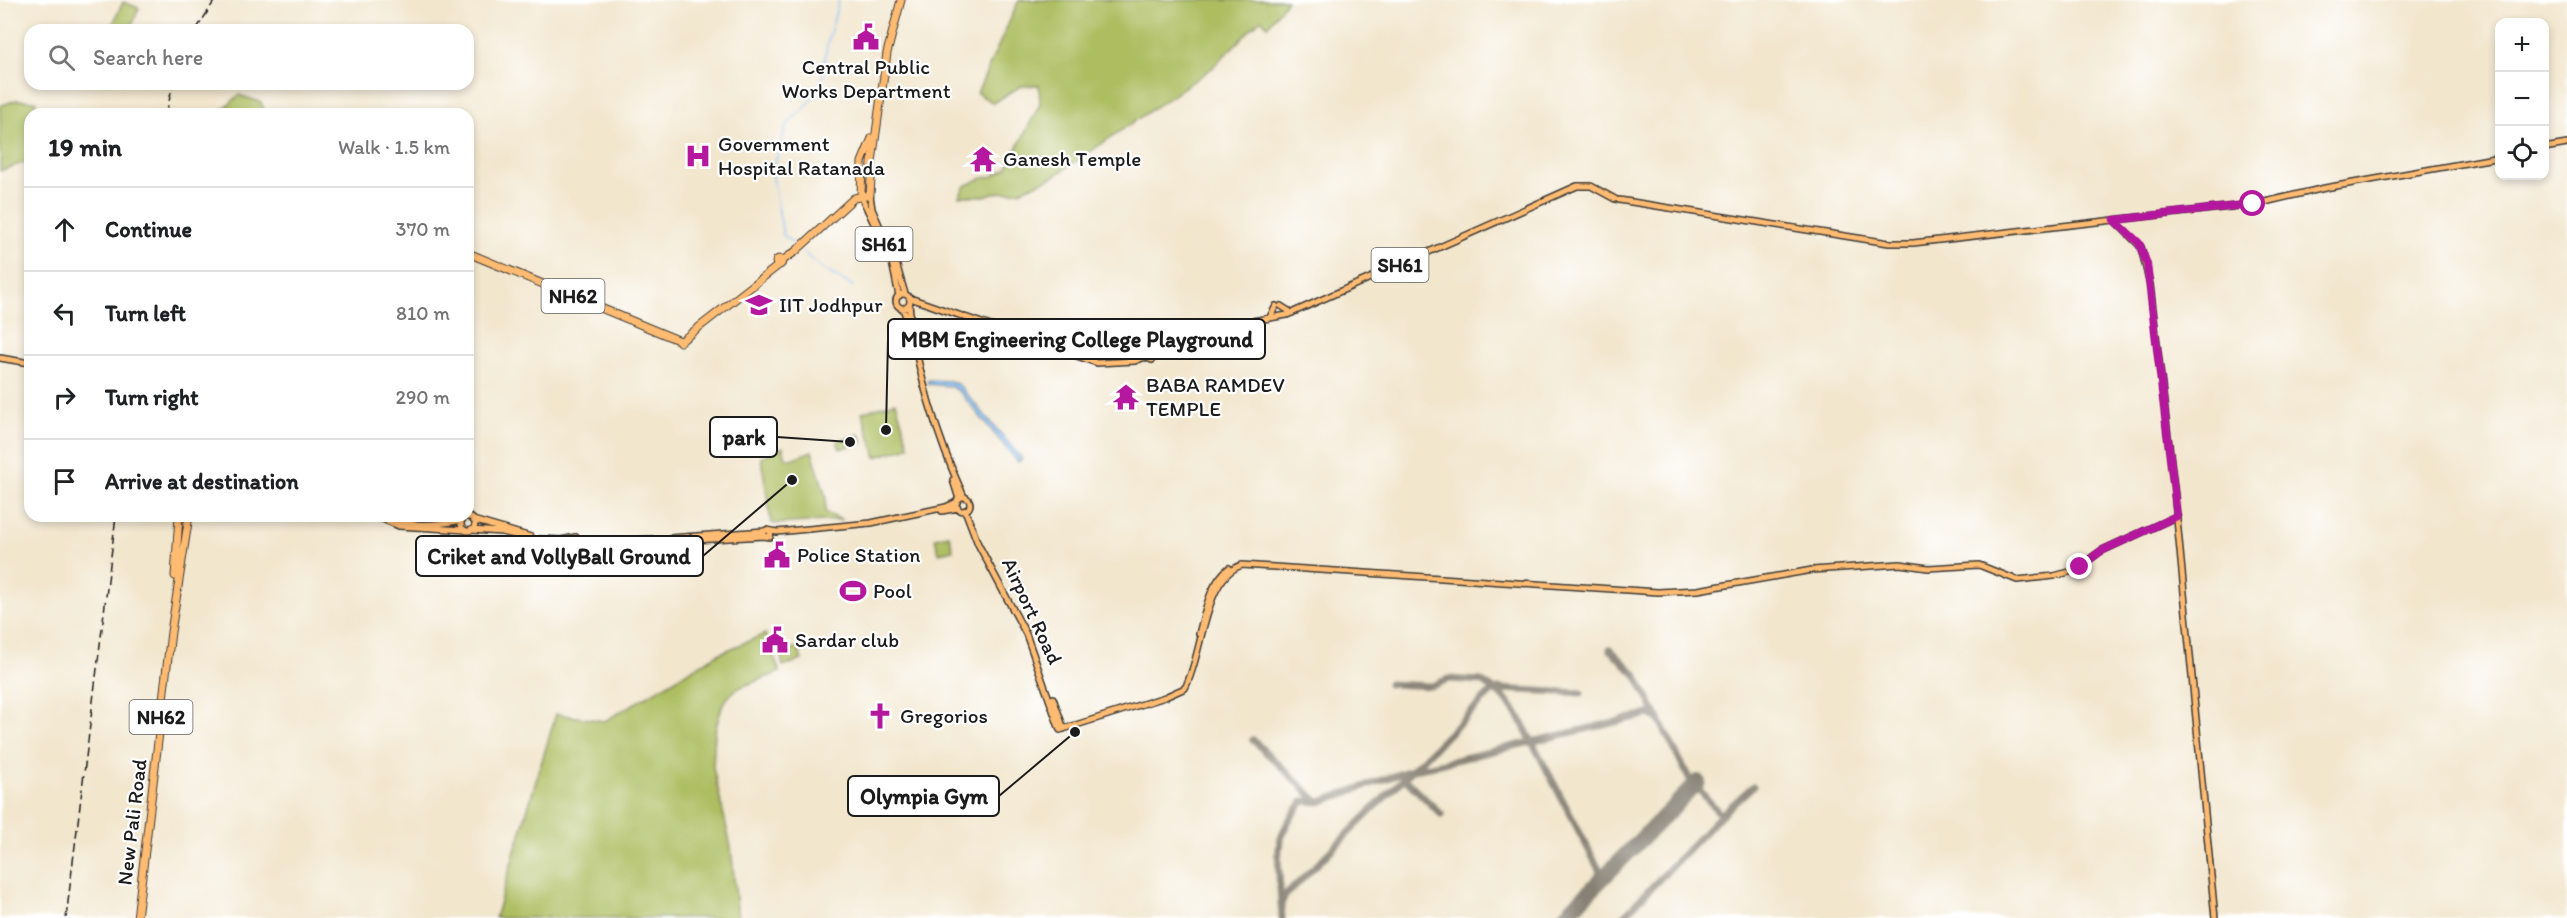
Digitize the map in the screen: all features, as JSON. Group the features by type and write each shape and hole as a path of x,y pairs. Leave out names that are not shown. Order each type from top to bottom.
{"highway":[{"path":"899,0 887,53 872,162 870,195 861,192 862,162 872,137 883,55 899,0"},
{"name":"NH62","path":"474,257 679,341 779,262 861,192"},
{"name":"New Pali Road","path":"135,918 183,522"}],"main road":[{"path":"2549,147 2567,144"},
{"path":"2114,220 2253,204 2325,188 2495,158"},
{"name":"SH61","path":"906,301 926,303 1094,362 1125,362 1145,357 1150,361 1152,353 1177,334 1292,313 1568,189 1591,186 1617,199 1889,243 1913,243 2114,220"},
{"name":"SH61","path":"861,192 892,262 906,301"},
{"name":"SH61","path":"870,195 875,216 896,262 906,301"},
{"path":"2114,220 2139,243 2147,264 2177,516 2216,918"},
{"name":"Airport Road","path":"906,301 925,383 959,501 969,501 967,509 978,544 1026,634 1061,728 1165,698 1185,688 1194,667 1209,609 1220,583 1230,571 1242,565 1663,591 1698,590 1812,570 1900,564 1928,568 1979,565 2017,580 2054,576 2073,571 2101,551 2177,516"},
{"path":"1268,319 1278,306 1292,313"},
{"path":"0,359 24,364"},
{"path":"474,521 544,540 560,543 573,537 591,544 771,534 871,524 946,507 959,501 967,509"},
{"path":"390,522 399,526 502,532 574,547 764,534"},
{"path":"403,522 453,522"},
{"path":"462,522 462,527 468,530"},
{"path":"468,530 474,524 473,522"},
{"path":"574,547 579,541"}],"green space":[{"path":"1019,0 1287,0 1268,26 1261,19 1211,69 1053,177 1019,191 993,193 985,196 959,196 965,186 1006,169 1040,104 1039,85 1021,86 993,103 977,93"},
{"path":"123,2 139,8 132,24 113,24"},
{"path":"239,95 261,102 264,108 225,108"},
{"path":"16,100 36,101 35,108 24,108 24,163 0,171 0,106"},
{"path":"896,402 909,447 876,457 862,412"},
{"path":"860,434 863,442 840,449 837,441"},
{"path":"783,447 786,458 791,459 812,451 826,497 825,511 842,520 774,524 771,522 761,457"},
{"path":"949,535 953,550 939,553 935,538"},
{"path":"765,634 780,672 741,687 732,693 723,703 715,731 713,767 731,847 738,918 495,918 556,714 605,721 718,654"},
{"path":"798,647 802,660 783,666 780,652"}],"water":[{"path":"927,380 950,381 959,385 1022,459 1018,462 959,391 950,386 928,384"}],"waterway":[{"path":"796,246 783,235 772,172 787,124 807,106 822,81 827,45 839,0"},
{"path":"800,250 824,270 853,286"}],"taxiway":[{"path":"1610,649 1636,675 1689,778 1721,815"},
{"path":"1389,684 1432,686 1448,679 1481,681 1503,696 1518,715 1603,877"},
{"path":"1282,918 1281,904 1285,896 1491,692 1498,689 1581,693"},
{"path":"1281,904 1278,861 1281,837 1293,814 1304,801 1320,802 1405,772 1649,714 1659,719"},
{"path":"1253,740 1316,800"},
{"path":"1404,778 1442,815"},
{"path":"1622,918 1721,815 1753,786"}],"runway":[{"path":"1563,918 1698,782"}],"railway":[{"path":"200,24 215,0"},
{"path":"167,108 172,90"},
{"path":"66,918 115,522"}],"place":[{"name":"Central Public Works Department","path":"866,37"},
{"name":"Government Hospital Ratanada","path":"698,156"},
{"name":"Ganesh Temple","path":"983,159"},
{"name":"IIT Jodhpur","path":"759,305"},
{"name":"BABA RAMDEV TEMPLE","path":"1126,397"},
{"name":"MBM Engineering College Playground","path":"886,430"},
{"name":"park","path":"850,442"},
{"name":"Criket and VollyBall Ground","path":"792,480"},
{"name":"Police Station","path":"777,555"},
{"name":"Pool","path":"853,591"},
{"name":"Sardar club","path":"775,640"},
{"name":"Gregorios","path":"880,716"},
{"name":"Olympia Gym","path":"1075,732"}],"route":[{"path":"2080,567 2101,551 2177,516 2147,264 2139,243 2114,220 2253,204"}]}
